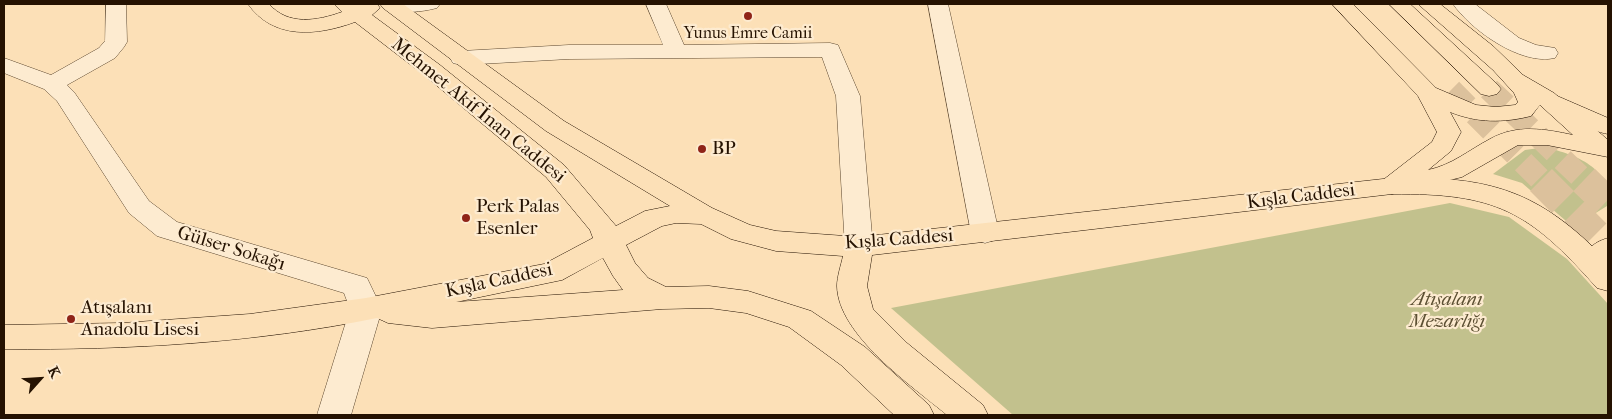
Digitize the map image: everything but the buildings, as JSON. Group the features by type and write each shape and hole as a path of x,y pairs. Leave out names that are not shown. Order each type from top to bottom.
{"main road":[{"path":"258,4 264,14 290,25 315,26 372,6"},
{"path":"1342,4 1457,108 1473,113 1506,115 1523,111 1530,102 1528,93 1514,77"},
{"path":"1366,4 1439,91 1449,132 1442,146 1392,186"},
{"path":"1399,4 1489,89"},
{"path":"1428,4 1514,77 1546,98 1577,114 1607,145"},
{"name":"Mehmet Akif İnan Caddesi","path":"372,6 461,58 555,126 706,215"},
{"name":"Mehmet Akif İnan Caddesi","path":"372,6 432,70 556,171 584,201 611,241 623,269 637,286 662,298 709,297 748,302 800,319 853,356 917,415"},
{"path":"1392,186 1459,169 1489,149 1514,138 1536,137 1607,145"},
{"path":"1392,186 1440,185 1497,197 1533,212 1605,265"},
{"name":"Kışla Caddesi","path":"4,337 122,335 250,326 366,309 551,272 655,218 676,214 706,215 741,232 776,241 859,247 1392,186"},
{"path":"859,247 852,286 859,314 895,352 971,415"},
{"name":"Kışla Caddesi","path":"366,309 432,316 662,298"}],"street":[{"path":"52,84 107,53 116,42 116,4"},
{"path":"372,6 430,4"},
{"path":"656,4 676,51"},
{"path":"938,4 985,233"},
{"path":"1463,4 1510,43 1532,52 1547,53"},
{"path":"461,58 569,52 830,50 848,96 859,247"},
{"name":"Gülser Sokağı","path":"4,65 52,84 66,97 139,206 167,229 356,286 366,309"},
{"path":"334,415 366,309"}],"green space":[{"path":"1546,147 1580,159 1598,172 1604,181 1607,192 1607,206 1573,227 1522,183 1493,174 1525,150"},
{"name":"Atışalanı Mezarlığı","path":"1450,203 1509,217 1567,259 1608,304 1608,415 1013,415 891,308"}],"tunnel":[{"path":"1489,89 1585,181"},
{"path":"1451,90 1608,247"},
{"path":"1584,180 1608,203"}],"place":[{"name":"Yunus Emre Camii","path":"748,16"},
{"name":"BP","path":"702,149"},
{"name":"Perk Palas Esenler","path":"466,218"},
{"name":"Atışalanı Anadolu Lisesi","path":"71,319"}]}
